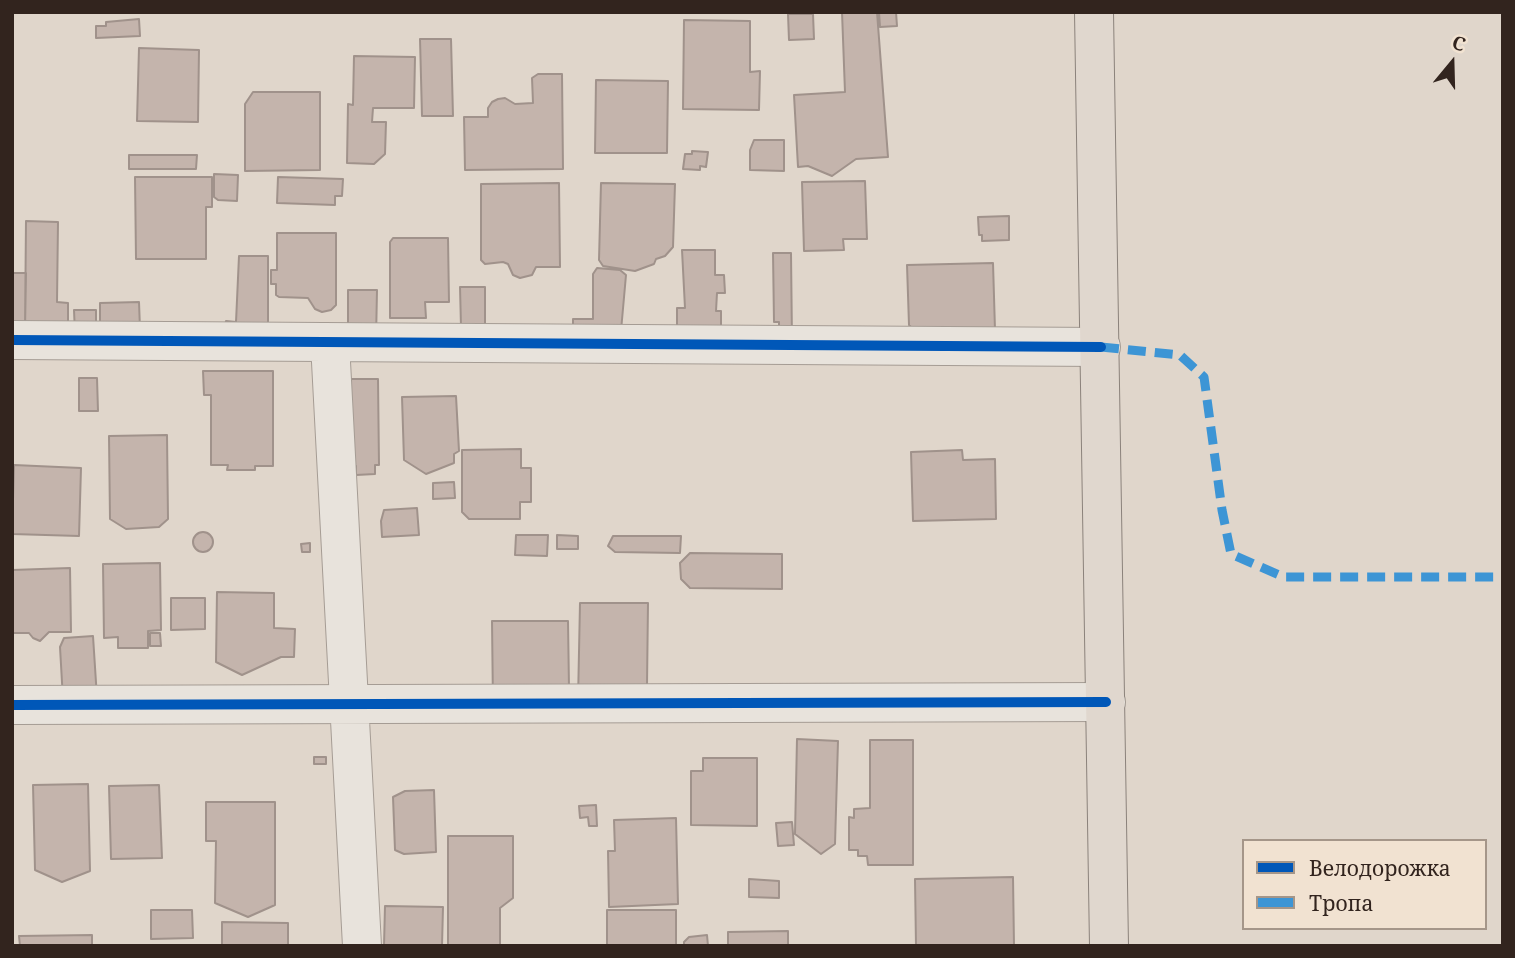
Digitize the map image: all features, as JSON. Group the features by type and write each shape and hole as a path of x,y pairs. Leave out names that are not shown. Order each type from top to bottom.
{"main road":[{"path":"1094,12 1109,946"}],"street":[{"path":"12,340 1101,348"},
{"path":"330,342 362,946"},
{"path":"12,705 1106,702"}],"building":[{"path":"842,12 877,12 888,157 856,159 832,176 808,166 798,167 794,95 845,92"},
{"path":"879,12 896,12 897,26 880,27"},
{"path":"788,14 813,14 814,39 789,40"},
{"path":"139,19 140,36 96,38 96,26 106,26 106,22"},
{"path":"684,20 750,21 750,72 760,71 759,110 683,109"},
{"path":"420,39 451,39 453,116 422,116"},
{"path":"139,48 199,50 198,122 137,121"},
{"path":"354,56 415,57 414,108 373,108 372,122 386,122 385,154 374,164 347,163 348,104 353,105"},
{"path":"538,74 562,74 563,169 465,170 464,117 488,117 488,108 498,99 505,98 515,104 533,103 532,78"},
{"path":"596,80 668,81 667,153 595,153"},
{"path":"253,92 320,92 320,170 245,171 245,104"},
{"path":"754,140 784,140 784,171 750,170 750,150"},
{"path":"692,151 708,152 706,167 700,166 700,170 683,169 685,154 692,154"},
{"path":"129,155 197,155 196,169 129,169"},
{"path":"214,174 238,175 237,201 218,200 214,197"},
{"path":"135,177 212,177 212,207 206,207 206,259 136,259"},
{"path":"278,177 343,179 342,196 335,196 335,205 277,203"},
{"path":"865,181 867,239 843,239 844,250 804,251 802,182"},
{"path":"559,183 560,267 536,267 532,275 520,278 513,275 508,264 503,262 485,264 481,260 481,184"},
{"path":"601,183 675,184 673,247 665,256 656,259 654,264 635,271 603,266 599,260"},
{"path":"1009,216 1009,240 982,241 978,217"},
{"path":"26,221 58,222 57,302 68,303 68,329 25,329"},
{"path":"277,233 336,233 336,305 331,310 322,312 315,309 308,298 276,295 276,284 271,284 271,270 277,270"},
{"path":"393,238 448,238 449,302 425,302 426,318 390,318 390,242"},
{"path":"682,250 715,250 715,275 724,275 725,293 717,293 716,311 721,311 721,339 677,339 677,308 685,308"},
{"path":"773,253 791,253 792,341 779,341 779,322 774,322"},
{"path":"239,256 268,256 268,336 225,330 226,321 236,322"},
{"path":"993,263 995,330 913,329 909,325 907,265"},
{"path":"597,268 620,270 626,275 620,342 573,342 573,319 593,319 593,274"},
{"path":"12,273 26,273 25,329 12,329"},
{"path":"460,287 485,287 485,327 461,327"},
{"path":"348,290 377,290 376,340 348,340"},
{"path":"139,302 140,329 100,330 100,303"},
{"path":"74,310 96,310 96,334 75,334"},
{"path":"203,371 273,371 273,466 255,466 255,470 227,470 228,465 211,465 211,395 204,395"},
{"path":"79,378 97,378 98,411 79,411"},
{"path":"347,379 378,379 379,465 375,465 375,474 356,475 356,466 348,466"},
{"path":"456,396 459,451 454,454 454,463 426,474 404,460 402,397"},
{"path":"167,435 168,519 159,527 126,529 110,519 109,436"},
{"path":"521,449 521,468 531,468 531,502 520,502 520,519 469,519 462,512 462,450"},
{"path":"962,450 963,460 995,459 996,519 913,521 911,452"},
{"path":"14,465 81,468 79,536 12,534"},
{"path":"454,482 455,498 433,499 433,483"},
{"path":"417,508 419,535 382,537 381,521 384,510"},
{"path":"203,532 210,535 213,542 210,549 203,552 196,549 193,542 196,535"},
{"path":"516,535 548,535 547,556 515,555"},
{"path":"557,535 578,536 578,549 557,549"},
{"path":"613,536 681,536 680,553 615,552 608,546"},
{"path":"310,543 310,552 302,552 301,544"},
{"path":"690,553 782,554 782,589 690,588 681,579 680,563"},
{"path":"160,563 161,630 148,631 148,648 118,648 118,637 104,638 103,564"},
{"path":"70,568 71,632 49,632 40,641 29,633 12,633 12,570"},
{"path":"217,592 274,593 274,628 295,629 294,657 281,657 242,675 216,662"},
{"path":"171,598 205,598 205,629 171,630"},
{"path":"580,603 648,603 647,685 578,701"},
{"path":"492,621 568,621 569,688 493,706"},
{"path":"150,633 160,633 161,646 150,646"},
{"path":"93,636 97,698 63,700 60,647 64,638"},
{"path":"797,739 838,741 835,844 821,854 795,834"},
{"path":"870,740 913,740 913,865 868,865 867,856 858,856 858,850 849,850 849,817 854,818 854,809 870,808"},
{"path":"314,757 326,757 326,764 314,764"},
{"path":"703,758 757,758 757,826 691,825 691,771 703,771"},
{"path":"88,784 90,871 62,882 35,870 33,785"},
{"path":"159,785 162,858 111,859 109,786"},
{"path":"434,790 436,852 404,854 395,850 393,797 405,791"},
{"path":"206,802 275,802 275,905 248,917 215,903 216,841 206,841"},
{"path":"596,805 597,826 589,826 588,817 580,818 579,806"},
{"path":"676,818 678,904 609,907 608,851 615,851 614,820"},
{"path":"792,822 794,845 778,846 776,823"},
{"path":"448,836 513,836 513,898 500,908 500,946 448,946"},
{"path":"1013,877 1014,946 916,946 915,879"},
{"path":"749,879 779,881 779,898 749,897"},
{"path":"385,906 443,907 442,946 384,946"},
{"path":"151,910 192,910 193,938 151,939"},
{"path":"607,910 676,910 676,946 607,946"},
{"path":"222,922 288,923 288,946 222,946"},
{"path":"788,931 788,946 728,946 728,932"},
{"path":"92,935 92,946 20,946 19,936"},
{"path":"707,935 708,946 684,946 689,937"}],"marked path":[{"path":"1101,347 1180,355 1204,377 1222,510 1231,554 1284,577 1503,577"}],"cycle path":[{"path":"12,340 1101,347"},
{"path":"12,705 1106,702"}]}
